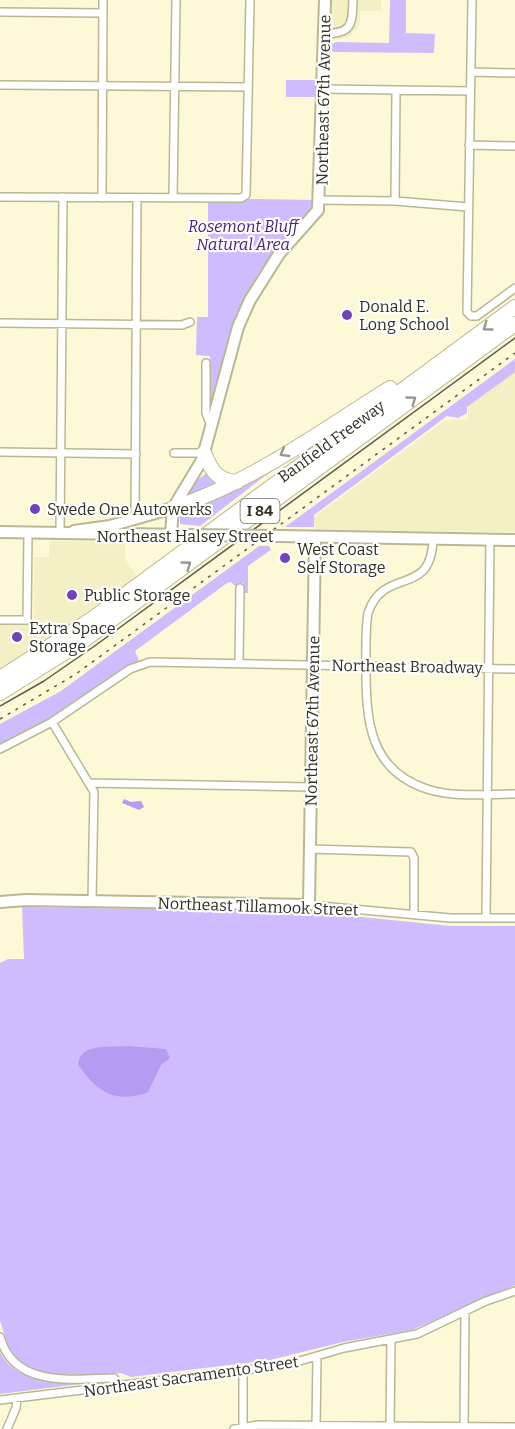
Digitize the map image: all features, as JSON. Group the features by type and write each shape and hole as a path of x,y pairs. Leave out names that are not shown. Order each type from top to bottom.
{"highway":[{"name":"Banfield Freeway","path":"0,678 82,625 515,307"},
{"name":"Banfield Freeway","path":"0,693 81,643 515,324"},
{"path":"173,508 206,497 237,482 434,359 459,347"},
{"path":"204,453 212,471 220,478 237,482"}],"street":[{"path":"102,198 103,0"},
{"path":"173,198 176,0"},
{"path":"0,197 240,198 246,195 250,0"},
{"name":"Northeast 67th Avenue","path":"320,200 325,0"},
{"path":"324,34 347,30 352,22 352,0"},
{"path":"471,0 467,312 472,317 477,316 515,288"},
{"path":"0,12 103,13"},
{"path":"471,72 515,73"},
{"path":"0,85 248,87"},
{"path":"323,89 470,91"},
{"path":"395,201 396,90"},
{"path":"469,145 515,146"},
{"path":"63,197 60,534 135,519 173,508"},
{"path":"135,519 137,198"},
{"path":"171,534 173,508 204,453 238,327 250,300 279,254 314,218 320,200 395,201 468,207"},
{"path":"0,323 190,322"},
{"path":"206,363 206,413 211,426"},
{"path":"0,452 136,454"},
{"path":"174,453 204,453"},
{"name":"Northeast Halsey Street","path":"0,532 515,540"},
{"path":"0,620 27,620 28,533"},
{"name":"Northeast 67th Avenue","path":"309,904 315,537"},
{"path":"433,538 432,558 423,573 388,586 373,601 367,620 368,721 377,747 390,766 404,778 426,789 451,793 515,794"},
{"path":"486,918 490,539"},
{"path":"239,663 240,588"},
{"name":"Northeast Broadway","path":"0,749 52,722 130,669 143,664 239,663 515,669"},
{"path":"52,722 94,792 92,901"},
{"path":"90,783 311,787"},
{"path":"310,849 411,852 414,858 414,915"},
{"name":"Northeast Tillamook Street","path":"0,902 309,904 414,915 515,918"},
{"name":"Northeast Sacramento Street","path":"0,1400 17,1400 286,1365 357,1345 425,1331 465,1311 515,1291"},
{"path":"464,1428 465,1311"},
{"path":"0,1337 11,1360 27,1372 45,1377 114,1378 121,1386"},
{"path":"390,1428 391,1339"},
{"path":"316,1427 317,1356"},
{"path":"243,1371 243,1428"},
{"path":"7,1429 17,1400"},
{"path":"234,1429 515,1427"}],"shaded area":[{"path":"329,0 381,0 381,11 360,11 360,23 350,37 328,41"},
{"path":"515,370 515,532 314,530 314,517 444,421 468,419 468,406"},
{"name":"Public Storage","path":"49,541 125,542 125,559 137,576 67,626 0,668 0,625 34,625 34,557 49,557"},
{"path":"124,799 131,802 141,801 144,807 139,810 122,803"},
{"path":"127,1046 166,1049 170,1058 161,1065 148,1092 143,1094 122,1097 105,1092 84,1073 78,1064 80,1057 90,1049"}],"green space":[{"path":"390,0 406,0 406,33 435,34 434,53 332,52 332,44 336,42 389,43"},
{"path":"286,80 316,80 315,97 286,97"},
{"name":"Rosemont Bluff Natural Area","path":"208,200 316,200 306,218 261,269 247,294 228,344 209,413 210,356 196,355 197,317 208,317"},
{"path":"515,359 515,372 467,407 467,413 458,418 447,416 314,515 314,527 285,527"},
{"path":"288,458 200,526 180,524 180,512"},
{"path":"207,473 225,484 187,497 196,481"},
{"path":"259,546 269,546 271,550 248,566 248,593 245,593 243,583 235,586 231,582 227,583 135,651 139,661 123,668 55,715 0,744 0,724 61,691"},
{"path":"22,907 313,912 450,926 515,926 515,1285 412,1330 343,1342 270,1360 131,1377 121,1373 54,1374 40,1372 20,1363 10,1349 0,1321 0,963 8,959 24,959"},
{"path":"0,1352 8,1363 29,1377 55,1381 96,1382 0,1394"}],"tram line":[{"path":"0,706 44,681 96,645 515,338"}],"railway":[{"path":"0,719 76,674 515,353"}],"place":[{"name":"Donald E. Long School","path":"347,315"},
{"name":"Swede One Autowerks","path":"35,509"},
{"name":"West Coast Self Storage","path":"285,558"},
{"name":"Public Storage","path":"72,595"},
{"name":"Extra Space Storage","path":"17,637"}]}
